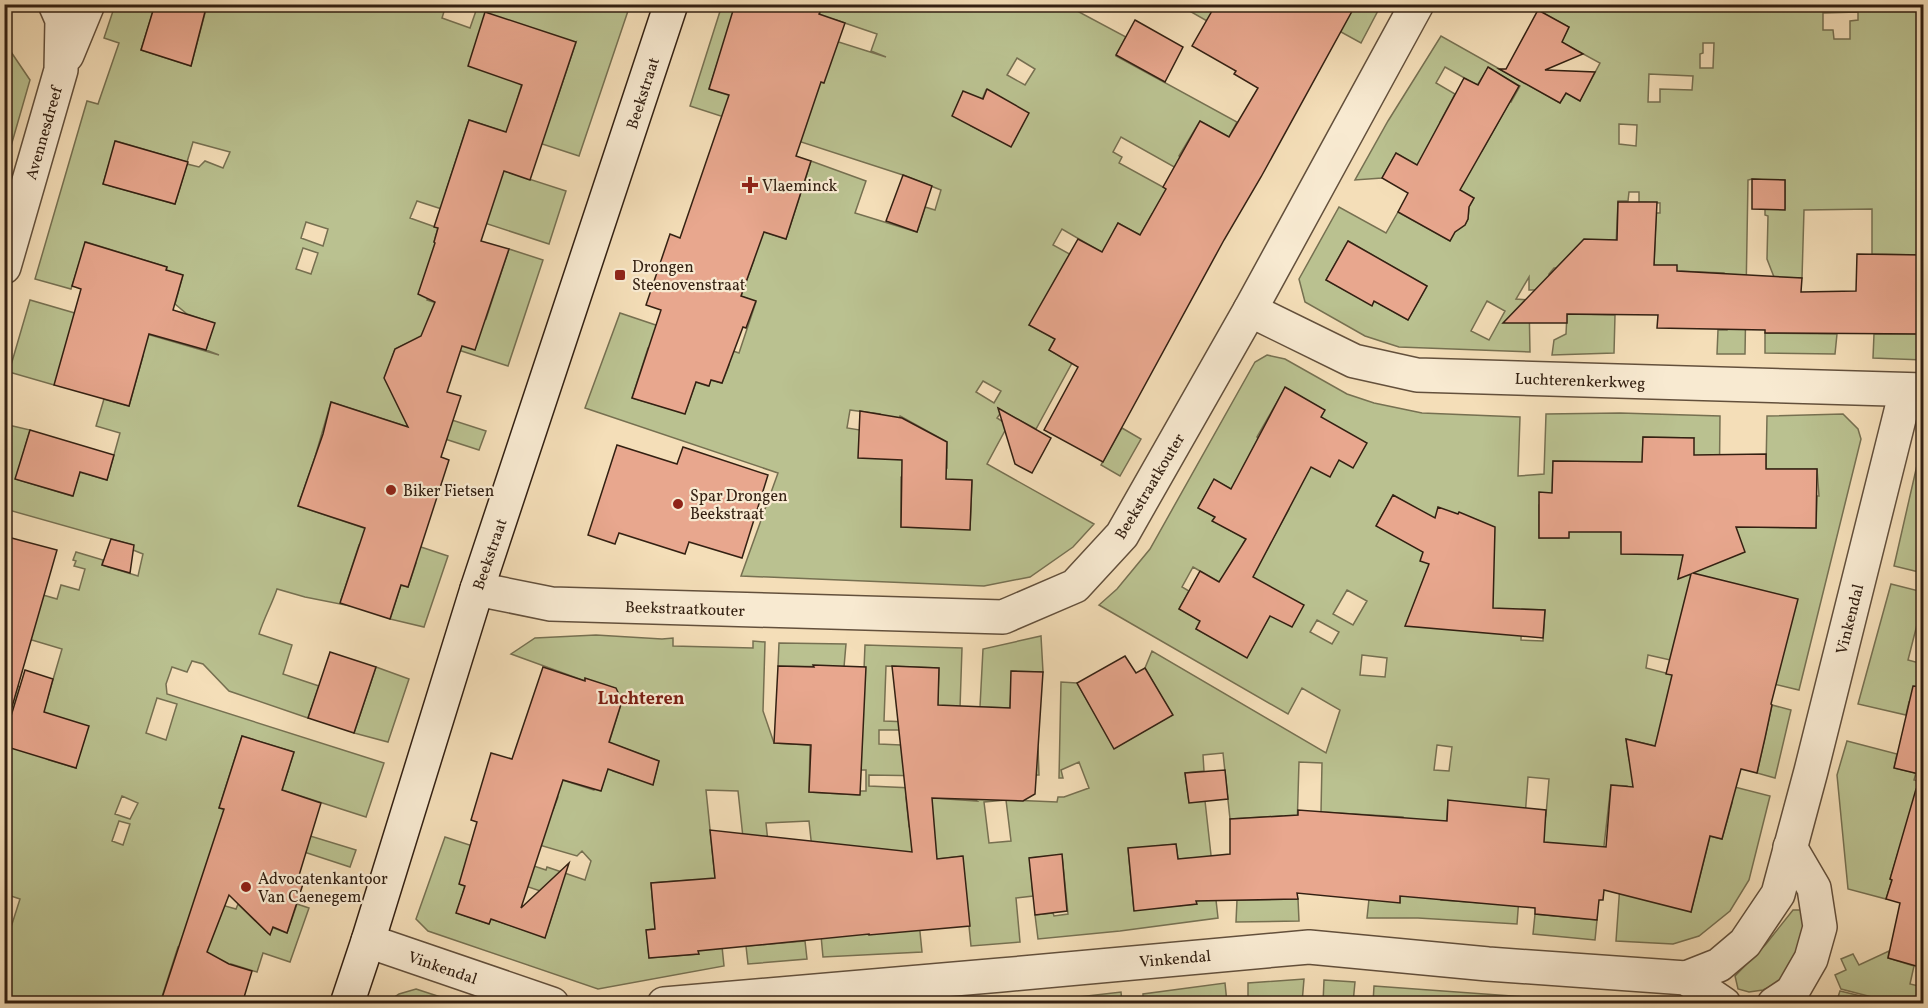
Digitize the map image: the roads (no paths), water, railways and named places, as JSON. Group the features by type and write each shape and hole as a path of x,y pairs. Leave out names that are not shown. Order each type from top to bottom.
{"street":[{"name":"Avennesdreef","path":"55,4 62,21 61,70"},
{"name":"Avennesdreef","path":"4,267 61,70 88,4"},
{"name":"Beekstraat","path":"346,1004 368,941 477,588 671,4"},
{"name":"Beekstraatkouter","path":"477,588 552,604 1003,617 1075,586 1122,536 1250,310 1417,4"},
{"name":"Luchterenkerkweg","path":"1250,310 1354,361 1417,375 1914,390"},
{"name":"Vinkendal","path":"664,1004 1309,947 1488,964 1686,978 1719,964 1745,943 1778,894 1914,390"},
{"path":"1774,1004 1792,992 1811,959 1821,927 1814,888 1790,848"},
{"name":"Vinkendal","path":"368,941 552,1004"},
{"path":"1686,978 1724,1004"}],"place":[{"name":"Vlaeminck","path":"750,185"},
{"name":"Drongen Steenovenstraat","path":"620,275"},
{"name":"Biker Fietsen","path":"391,490"},
{"name":"Spar Drongen Beekstraat","path":"678,504"},
{"name":"Advocatenkantoor Van Caenegem","path":"246,887"}],"district":[{"name":"Luchteren","path":"641,698"}]}
